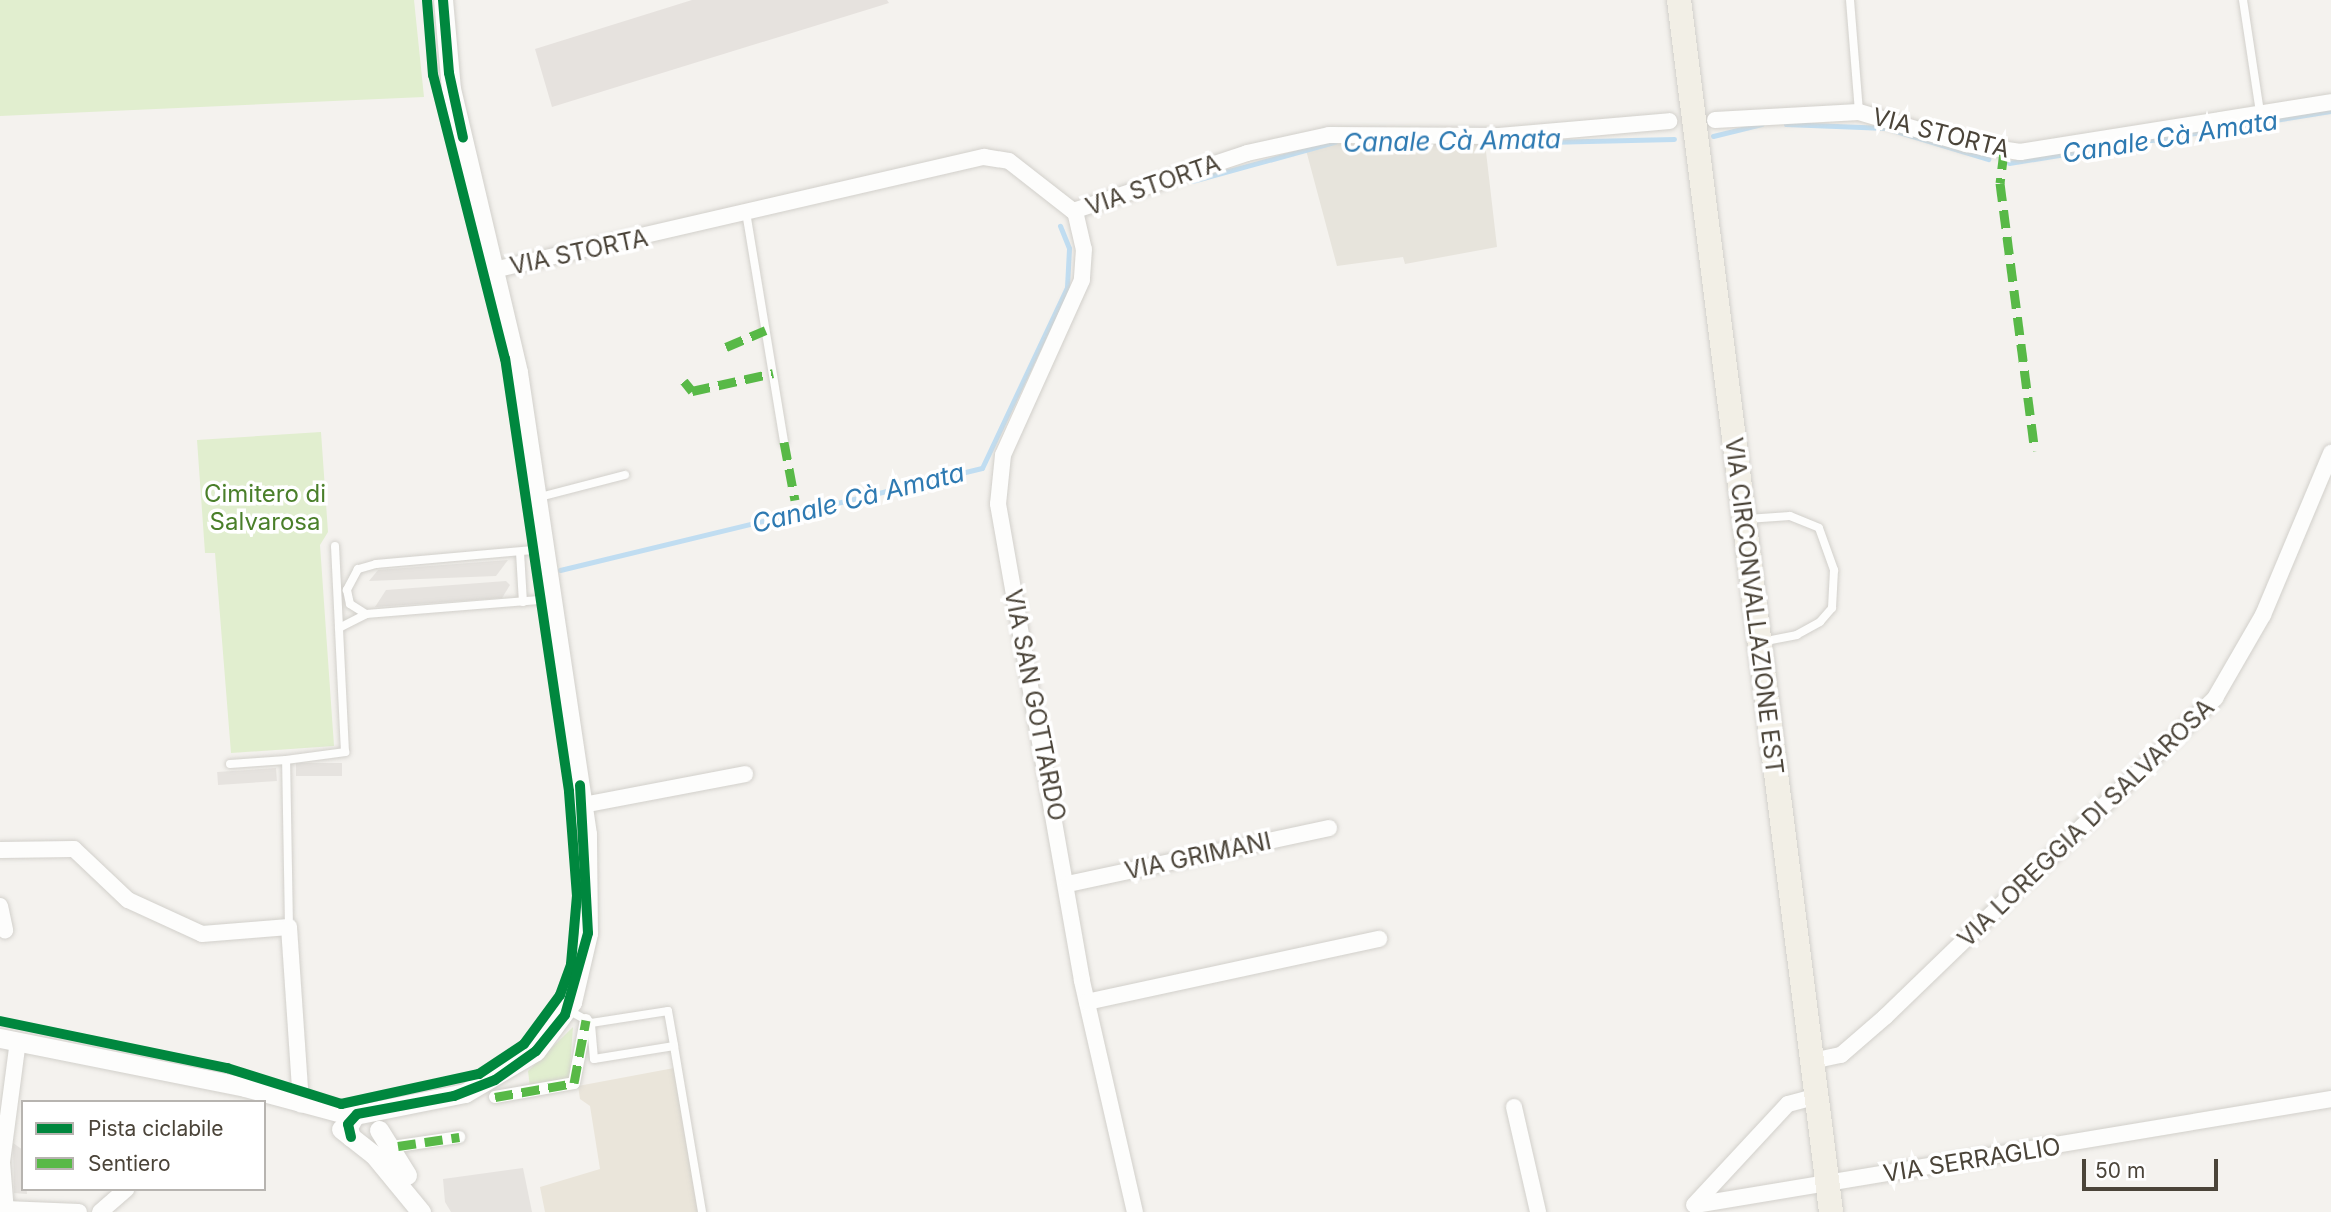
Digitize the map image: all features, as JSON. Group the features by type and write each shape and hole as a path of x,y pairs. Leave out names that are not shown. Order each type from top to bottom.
{"main road":[{"name":"VIA CIRCONVALLAZIONE EST","path":"1679,0 1831,1212"}],"street":[{"path":"79,1212 5,1211 2,1162 9,1039 245,1087 310,1108 369,1121 408,1106 465,1093 506,1074 543,1044 568,1010 588,933 583,805 498,270 452,96 443,0"},
{"name":"VIA STORTA","path":"1715,120 1859,113 2020,152 2331,102"},
{"name":"VIA STORTA","path":"498,270 990,157 1009,161 1062,208 1074,211 1247,153 1329,135 1499,136 1669,121"},
{"name":"VIA SAN GOTTARDO","path":"1074,211 1085,255 1082,280 1011,434 998,494 1087,1002 1135,1212"},
{"name":"VIA LOREGGIA DI SALVAROSA","path":"1812,1061 1838,1057 1860,1040 2215,698 2263,615 2331,453"},
{"path":"583,805 745,774"},
{"name":"VIA GRIMANI","path":"1068,884 1329,828"},
{"path":"0,850 74,849 128,900 202,933 289,927 305,1091 310,1108 356,1140 421,1212"},
{"path":"0,905 5,930"},
{"path":"1087,1002 1379,939"},
{"path":"495,1097 574,1083 588,1021"},
{"path":"1691,1208 1788,1104 1817,1096"},
{"name":"VIA SERRAGLIO","path":"1691,1208 1827,1181 2331,1099"},
{"path":"1514,1107 1538,1212"},
{"path":"356,1140 369,1121"},
{"path":"356,1140 369,1121"},
{"path":"369,1121 435,1212"},
{"path":"398,1146 459,1138"},
{"path":"100,1212 124,1191"}],"lane":[{"path":"1850,0 1859,113"},
{"path":"2243,0 2260,113"},
{"path":"746,212 784,442"},
{"path":"536,498 625,475"},
{"path":"1744,519 1790,516 1819,528 1834,570 1832,608 1820,622 1797,635 1759,643"},
{"path":"230,764 345,752 335,546"},
{"path":"366,614 350,604 347,590 358,569 544,549"},
{"path":"520,552 523,602"},
{"path":"339,628 366,614 551,599"},
{"path":"286,760 289,927"},
{"path":"568,1010 588,1021 668,1012 702,1212"},
{"path":"588,1021 593,1059 674,1046"}],"shaded area":[{"path":"692,0 887,0 889,3 552,107 535,49"},
{"path":"1329,142 1485,143 1497,247 1405,264 1403,257 1337,266 1306,150"},
{"path":"508,560 496,576 369,581 378,570"},
{"path":"506,581 510,585 502,598 375,607 386,590"},
{"path":"296,763 342,763 342,776 296,776"},
{"path":"276,768 277,781 218,785 217,772"},
{"path":"674,1068 699,1212 545,1212 540,1187 600,1169 590,1106 580,1099 578,1086"},
{"path":"13,1143 21,1149 21,1191 27,1191 27,1194 14,1193"},
{"path":"523,1168 532,1212 451,1212 445,1202 443,1179"}],"green space":[{"path":"0,0 414,0 424,97 0,116"},
{"name":"Cimitero di Salvarosa","path":"321,432 328,532 320,545 334,746 231,753 215,553 205,553 197,440"},
{"path":"573,1027 569,1081 530,1087 528,1071"}],"waterway":[{"name":"Canale Cà Amata","path":"2009,163 2331,111"},
{"name":"Canale Cà Amata","path":"1713,136 1762,124"},
{"name":"Canale Cà Amata","path":"1786,124 1886,128 1988,159"},
{"name":"Canale Cà Amata","path":"1506,143 1674,139"},
{"name":"Canale Cà Amata","path":"1192,181 1335,142"},
{"name":"Canale Cà Amata","path":"560,570 982,468 1067,287 1069,248 1060,226"}],"marked path":[{"path":"2004,151 2000,183 2035,451"},
{"path":"726,347 766,330"},
{"path":"684,381 692,391 773,373"},
{"path":"784,442 795,500"},
{"path":"495,1097 574,1083 586,1020"},
{"path":"398,1146 459,1137"}],"cycle path":[{"path":"0,1021 227,1068 341,1104 479,1074 524,1044 560,995 571,964 577,896 569,791 505,359 433,75 427,0"},
{"path":"443,0 449,73 463,138"},
{"path":"351,1137 348,1124 357,1114 454,1096 495,1080 536,1051 565,1015 588,933 580,785"}]}
